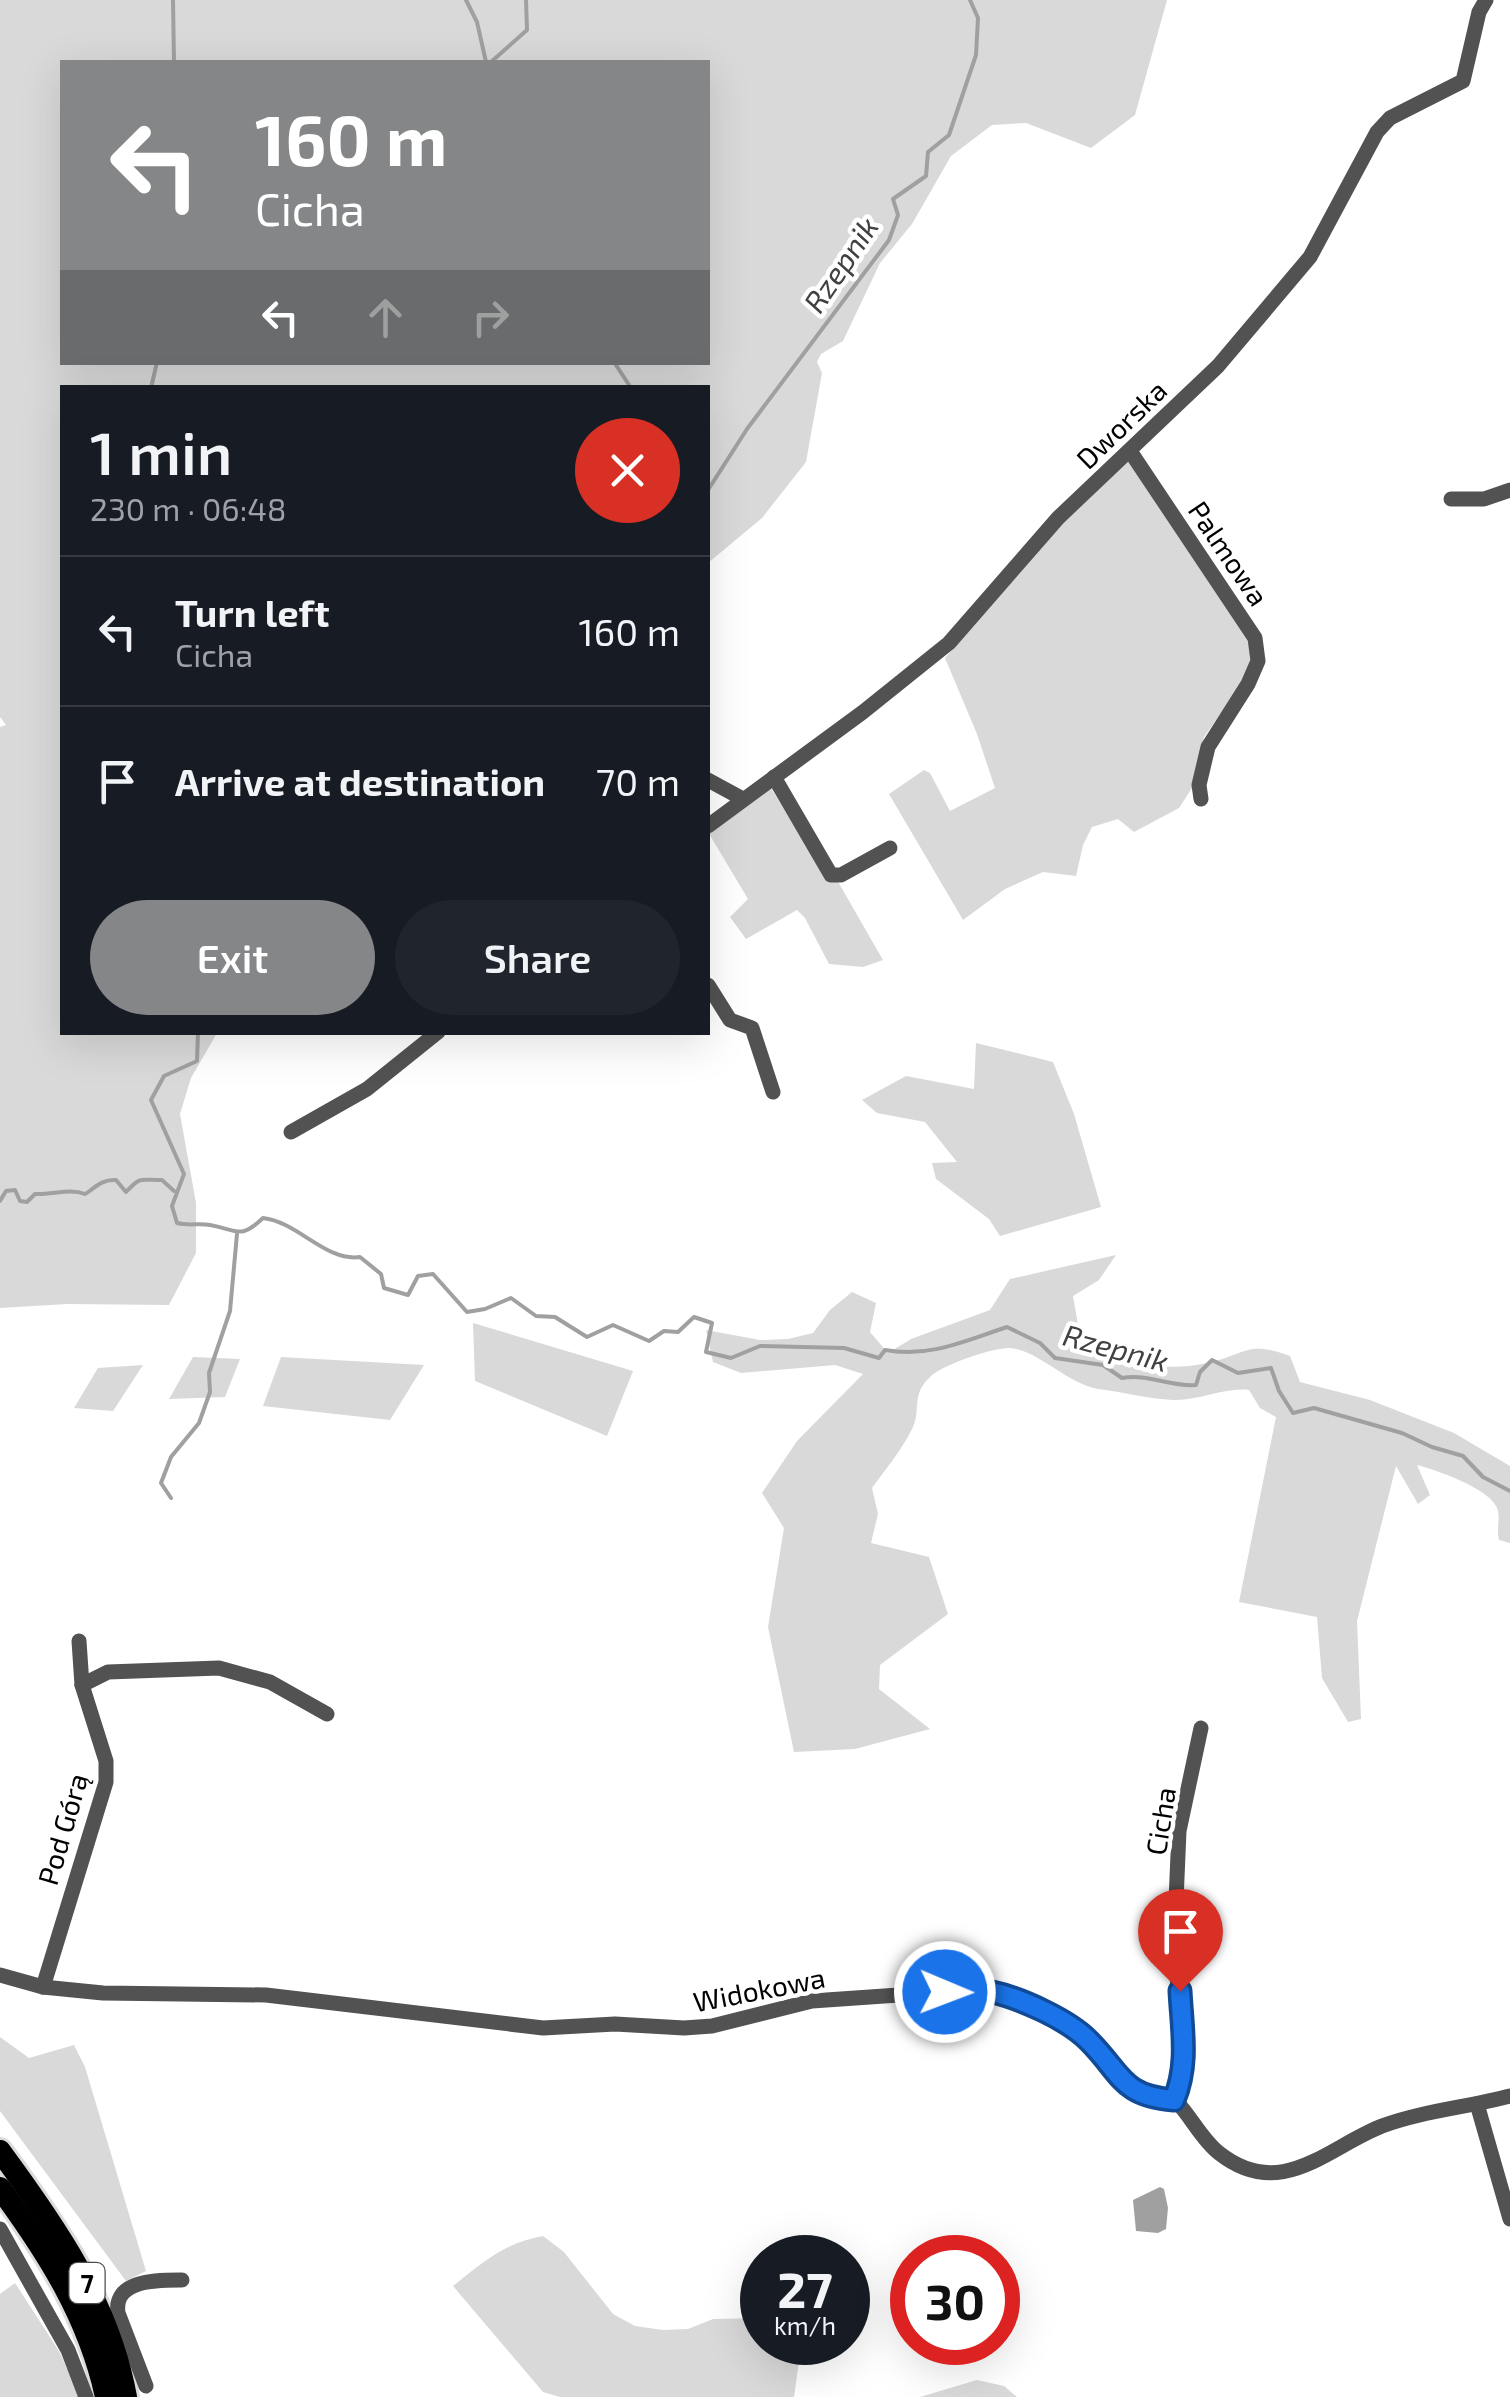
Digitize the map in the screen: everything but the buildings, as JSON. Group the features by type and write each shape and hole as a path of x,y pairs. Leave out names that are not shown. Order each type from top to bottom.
{"highway":[{"name":"7","path":"0,2151 86,2280 130,2394"},
{"name":"7","path":"0,2188 74,2303 94,2353 130,2394"}],"street":[{"name":"Dworska","path":"710,824 867,709 949,642 1058,518 1218,366 1310,257 1377,132 1390,118 1463,80 1479,12 1486,0"},
{"name":"Palmowa","path":"1130,451 1255,638 1258,661 1208,748 1199,784 1201,798"},
{"path":"1451,499 1484,500 1510,490"},
{"path":"774,777 831,875 841,876 890,848"},
{"path":"710,781 744,799"},
{"path":"710,988 730,1020 752,1028 773,1092"},
{"path":"291,1132 368,1089 434,1035"},
{"name":"Pod Górą","path":"43,1987 106,1782 106,1762 82,1684 78,1641"},
{"path":"82,1684 108,1672 219,1668 270,1682 327,1714"},
{"name":"Cicha","path":"1174,2100 1182,2082 1185,2054 1174,1948 1179,1831 1201,1728"},
{"name":"Widokowa","path":"0,1975 43,1987 103,1993 266,1995 543,2028 615,2024 712,2026 812,2001 971,1990 1012,1999 1072,2026 1133,2091 1154,2099 1174,2100"},
{"path":"1174,2100 1222,2156 1248,2168 1286,2172 1310,2164 1386,2124 1510,2096"},
{"path":"1478,2104 1510,2219"},
{"path":"0,2229 68,2350 86,2397"},
{"path":"130,2394 117,2302 141,2282 182,2280"}],"shaded area":[{"path":"0,0 1167,0 1135,115 1091,148 1026,123 992,125 951,156 912,224 880,263 843,341 821,354 817,362 822,373 806,462 762,518 710,561 710,385 60,385 60,1035 216,1035 191,1078 180,1114 196,1203 196,1253 169,1305 0,1308 0,727 6,725 0,717"},
{"path":"1127,460 1247,632 1253,649 1251,670 1204,737 1192,788 1179,808 1134,832 1118,819 1092,827 1076,876 1043,872 1005,889 963,920 889,794 924,770 930,773 950,811 995,788 945,658 1075,506"},
{"path":"769,785 826,878 837,880 883,960 863,967 829,964 797,910 746,939 730,917 748,899 710,830"},
{"path":"976,1043 1053,1062 1074,1114 1101,1207 1000,1236 989,1219 936,1179 932,1163 957,1162 925,1122 877,1113 862,1100 906,1076 974,1089"},
{"path":"1116,1255 1099,1280 1073,1296 1080,1336 1126,1358 1155,1366 1207,1363 1255,1349 1275,1351 1290,1356 1300,1382 1370,1400 1454,1433 1510,1466 1510,1543 1499,1540 1497,1508 1484,1494 1417,1465 1430,1495 1418,1504 1396,1466 1357,1621 1361,1719 1348,1722 1322,1678 1317,1617 1239,1602 1276,1417 1260,1408 1249,1390 1183,1400 1154,1398 1086,1386 1020,1350 1009,1348 980,1354 946,1367 924,1383 911,1431 872,1488 878,1514 871,1543 929,1557 948,1614 880,1665 879,1689 930,1729 855,1749 794,1752 768,1627 784,1528 762,1493 797,1441 863,1374 835,1365 741,1373 713,1362 706,1330 760,1340 813,1333 830,1310 852,1292 876,1303 870,1332 888,1353 911,1339 990,1310 1010,1279"},
{"path":"473,1323 633,1371 607,1436 475,1381"},
{"path":"193,1357 240,1359 225,1397 169,1399"},
{"path":"281,1357 424,1365 390,1420 263,1406"},
{"path":"143,1365 113,1411 74,1408 98,1368"},
{"path":"0,2037 29,2058 74,2045 85,2067 146,2271 126,2281 0,2111"},
{"path":"1160,2187 1164,2189 1168,2208 1166,2229 1158,2233 1136,2231 1133,2200"},
{"path":"543,2236 564,2252 613,2314 635,2326 688,2329 713,2319 740,2318 740,2365 798,2365 794,2397 560,2397 543,2392 453,2286 485,2261"},
{"path":"15,2283 59,2351 80,2397 0,2397 0,2294"},
{"path":"977,2380 1004,2386 1017,2397 920,2397"}],"waterway":[{"path":"173,0 174,60"},
{"path":"466,0 477,22 486,60"},
{"path":"493,60 527,30 526,0"},
{"name":"Rzepnik","path":"710,487 747,429 889,240 898,215 893,199 926,176 928,152 949,135 976,55 978,18 970,0"},
{"path":"152,385 156,365"},
{"path":"616,365 629,385"},
{"name":"Rzepnik","path":"198,1035 197,1061 164,1076 151,1100 184,1174 172,1206 177,1223 238,1232 263,1218 276,1221 335,1254 360,1257 381,1274 384,1288 408,1295 418,1276 433,1274 467,1312 511,1298 536,1316 555,1317 587,1337 613,1325 649,1341 664,1331 678,1332 694,1317 712,1323 706,1352 731,1358 760,1346 844,1348 879,1358 885,1350 932,1350 1007,1327 1040,1343 1055,1358 1103,1365 1122,1378 1196,1385 1200,1372 1212,1360 1238,1373 1271,1368 1293,1413 1314,1408 1402,1433 1463,1456 1483,1477 1510,1491"},
{"path":"0,1201 6,1191 15,1190 20,1201 27,1202 35,1194 85,1194 110,1180 116,1180 126,1192 144,1180 162,1180 174,1191"},
{"path":"171,1498 161,1483 171,1457 199,1423 210,1392 209,1373 230,1311 237,1234"}],"route":[{"path":"945,1992 992,1992 1072,2026 1133,2091 1154,2099 1174,2100 1182,2082 1185,2054 1180,1991"}]}
